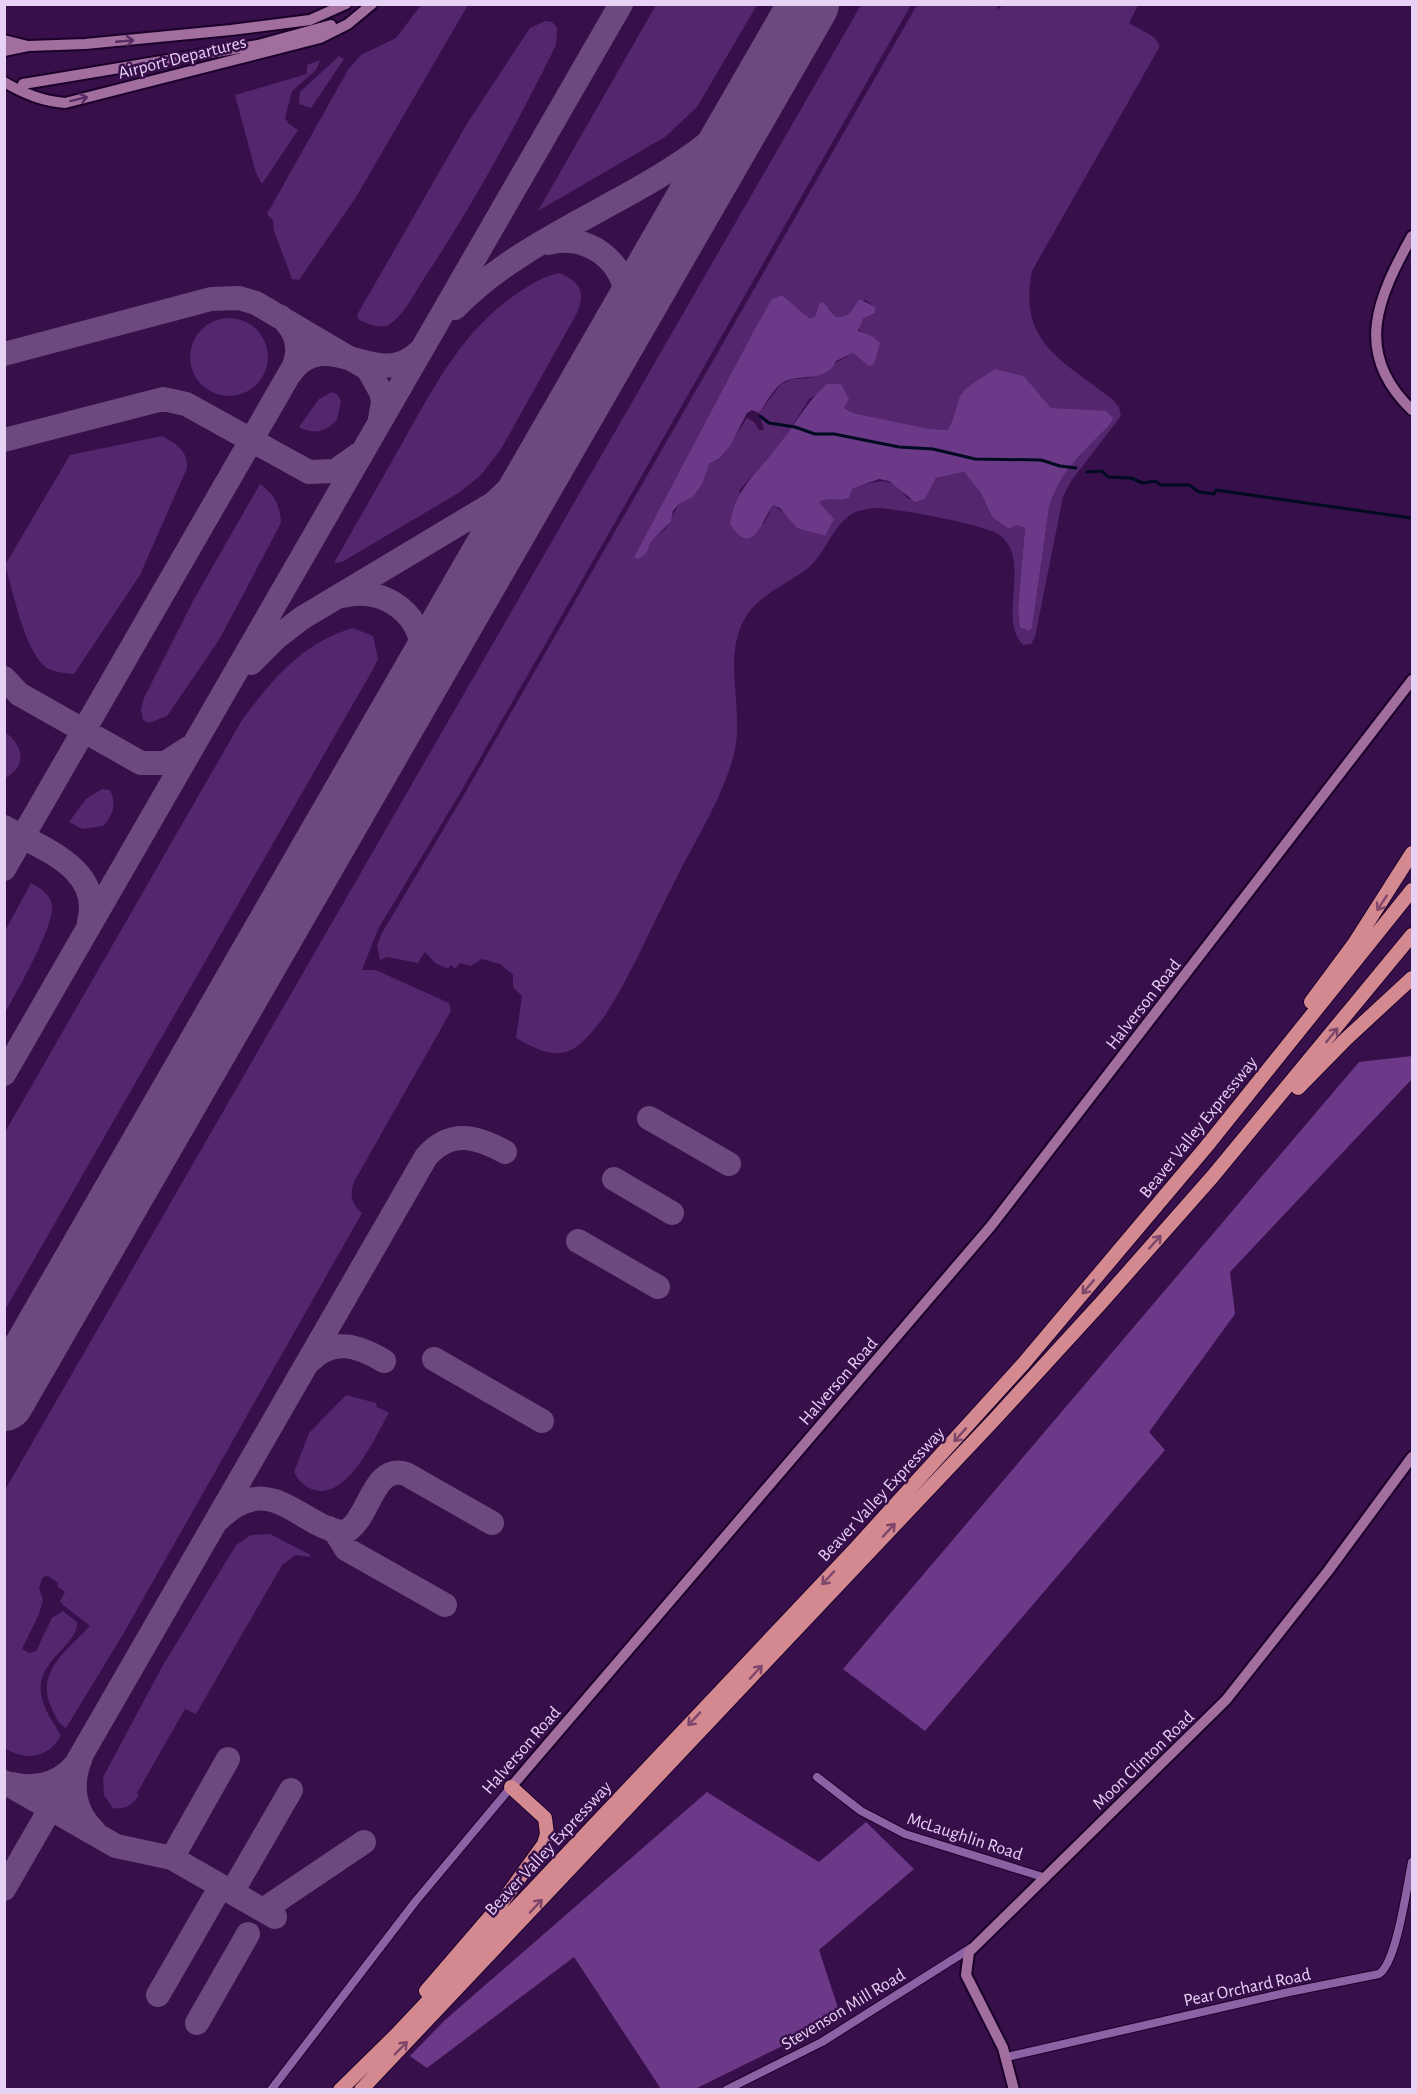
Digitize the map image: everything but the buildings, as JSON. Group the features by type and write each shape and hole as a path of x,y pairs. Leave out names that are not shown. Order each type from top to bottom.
{"highway":[{"path":"1174,1185 1354,944 1413,853"},
{"name":"Beaver Valley Expressway","path":"350,2086 946,1452 1174,1185 1413,890"},
{"name":"Beaver Valley Expressway","path":"350,2086 993,1421 1213,1176 1413,935"},
{"path":"1213,1176 1346,1039 1413,978"},
{"path":"350,2086 500,1905 538,1854 547,1834 545,1818 511,1787"}],"street":[{"path":"4,51 28,46 85,44 310,20 346,4"},
{"path":"23,84 258,45 308,33 368,8"},
{"name":"Airport Departures","path":"4,82 23,93 45,101 66,103 310,41 348,24 368,8"},
{"path":"4,40 28,46"},
{"path":"1413,236 1388,282 1376,318 1382,364 1392,383 1413,410"},
{"name":"Halverson Road","path":"271,2090 415,1902 991,1226 1413,680"},
{"name":"Moon Clinton Road","path":"972,1947 1046,1878 1226,1700 1328,1571 1413,1457"},
{"name":"McLaughlin Road","path":"817,1777 861,1811 905,1834 1046,1878"},
{"name":"Pear Orchard Road","path":"1007,2057 1277,1994 1378,1974 1385,1968 1391,1953 1413,1862"},
{"path":"972,1947 967,1958 966,1975 1007,2057 1014,2090"},
{"name":"Stevenson Mill Road","path":"726,2090 822,2042 972,1947"}],"shaded area":[{"path":"972,4 976,7 996,5 998,10 1003,4 1138,5 1129,23 1154,37 1160,46 1032,271 1029,296 1038,334 1062,361 1113,400 1119,407 1121,416 1071,481 1063,497 1035,637 1031,644 1023,645 1016,633 1013,619 1015,573 1013,558 1008,545 998,534 957,521 900,511 874,508 851,514 837,528 807,569 756,604 744,620 738,636 734,669 737,737 729,771 715,804 632,969 604,1017 584,1041 574,1048 555,1053 544,1051 516,1038 522,996 513,987 513,975 500,964 482,959 471,966 460,963 455,969 451,965 448,969 435,963 425,952 418,963 387,957 380,960 377,946 382,933 465,793 917,5","holes":["782,295 809,318 815,317 819,304 830,309 836,317 848,316 853,312 856,304 865,300 876,307 875,313 863,319 859,325 865,363 861,357 853,353 809,378 793,379 781,384 759,413 764,430 759,430 754,422 747,418 721,458 709,464 703,483 693,497 679,504 666,528 634,557 751,336","995,369 1024,376 1051,408 1091,411 1097,437 1067,469 1052,497 1032,628 1029,631 1018,608 1025,528 1017,525 1009,529 992,517 981,493 964,472 936,478 925,499 908,499 895,485 882,481 851,489 849,498 819,502 829,513 825,536 812,532 773,505 764,524 739,491 783,441 809,399 841,384 844,408 853,413 930,429 948,430 960,397 973,383"]},
{"path":"421,5 468,5 356,197 299,280 292,279 274,231 273,220 267,214 348,70 361,55 396,38"},
{"path":"656,5 757,5 697,107 665,137 538,211"},
{"path":"861,5 911,5 459,795 378,929 362,970 376,970 449,1003 451,1011 355,1180 352,1198 355,1206 362,1213 122,1636 66,1728 59,1722 52,1709 47,1684 50,1673 63,1653 90,1626 62,1604 60,1601 65,1592 58,1587 58,1583 48,1576 43,1577 39,1588 43,1600 39,1614 22,1649 29,1653 36,1651 52,1618 63,1611 77,1622 72,1638 51,1662 41,1682 44,1705 61,1736 49,1749 36,1756 12,1752 4,1748 5,1490"},
{"path":"545,21 552,22 557,28 556,45 493,165 441,252 408,304 395,320 386,326 374,326 359,320 357,315 468,122 530,28"},
{"path":"339,56 344,59 311,108 299,104 300,92"},
{"path":"320,60 316,70 292,91 285,118 298,130 262,184 256,173 235,95 307,74 307,65"},
{"path":"559,273 572,280 579,288 581,299 577,313 501,449 481,475 460,492 342,562 334,563 436,384 463,345 478,327 515,295 536,282"},
{"path":"782,295 809,318 815,317 819,304 823,302 836,317 849,314 859,299 876,307 875,313 863,319 858,331 872,336 880,343 874,364 869,366 853,353 836,361 826,373 782,383 759,413 752,410 747,413 730,446 720,458 709,464 703,483 693,497 679,504 673,511 671,521 650,543 646,554 638,559 634,557 751,336 772,299"},
{"path":"229,318 244,321 257,329 265,342 268,357 265,372 257,385 244,393 229,396 214,393 201,385 193,372 190,357 193,342 201,329 214,321"},
{"path":"995,369 1024,376 1051,408 1106,411 1113,418 1066,472 1054,494 1049,508 1032,628 1029,631 1020,627 1018,608 1025,528 1017,525 1009,529 992,517 981,493 964,472 936,478 925,499 915,502 889,481 879,479 852,489 849,498 819,502 834,519 825,536 797,528 780,508 773,505 760,528 750,538 738,534 730,524 737,500 743,490 808,405 827,384 841,384 849,399 844,408 853,413 930,429 948,430 960,396 973,383"},
{"path":"332,392 337,394 341,401 337,420 319,431 299,427 319,399"},
{"path":"162,436 183,452 187,468 140,575 74,674 51,670 42,664 34,653 16,607 5,565 70,455"},
{"path":"260,484 276,501 281,523 219,640 167,716 149,723 143,720 141,709 144,698 193,601"},
{"path":"353,628 373,636 378,659 372,671 5,1310 5,1132 242,720 290,664 319,643"},
{"path":"5,732 19,749 20,762 17,768 5,778"},
{"path":"102,789 110,790 113,805 109,818 103,826 82,829 69,822 86,799"},
{"path":"31,883 50,898 51,916 33,960 5,1013 5,931"},
{"path":"1412,1056 1412,1079 1230,1272 1235,1314 1149,1432 1165,1450 925,1731 843,1669 1359,1062"},
{"path":"346,1395 376,1403 377,1407 389,1413 368,1450 349,1476 339,1485 327,1490 311,1489 302,1483 294,1472 309,1433"},
{"path":"270,1534 311,1555 310,1557 296,1555 282,1565 196,1714 185,1709 137,1793 139,1795 137,1799 124,1807 113,1808 104,1795 103,1777 162,1667 236,1545 251,1535"},
{"path":"707,1792 819,1862 866,1822 914,1869 819,1950 841,2017 695,2089 661,2089 574,1957 427,2068 410,2056 445,2020"}],"waterway":[{"path":"760,416 769,423 795,427 815,434 834,434 899,447 933,449 975,459 1041,460 1076,468"},
{"path":"1087,472 1102,471 1108,477 1131,478 1143,483 1155,481 1161,485 1189,485 1199,492 1214,494 1216,490 1411,518"}],"taxiway":[{"path":"4,1074 621,4"},
{"path":"786,45 807,4"},
{"path":"455,308 510,262 666,172 709,142 744,105 783,49"},
{"path":"548,243 576,242 589,246 612,262 619,274 626,301 624,316 605,358"},
{"path":"4,354 211,299 239,298 256,303 368,369 381,392 383,402 380,419"},
{"path":"4,869 294,366 297,353 296,340 294,333 281,317"},
{"path":"289,375 303,360 319,354 387,366 404,362 420,351"},
{"path":"251,663 276,638 302,618 494,503 538,461 585,393"},
{"path":"4,440 163,399 186,404 309,472 335,471 359,454"},
{"path":"343,596 374,595 388,600 410,618 418,631 422,645 421,668 401,712"},
{"path":"4,678 19,694 141,763 165,763 190,747"},
{"path":"4,827 51,852 78,874 87,887 91,903 89,922"},
{"path":"649,1118 729,1164"},
{"path":"4,1889 426,1157 444,1142 464,1138 484,1142 505,1152"},
{"path":"614,1179 672,1213"},
{"path":"578,1241 658,1287"},
{"path":"310,1361 319,1353 337,1346 356,1348 384,1361"},
{"path":"434,1359 542,1421"},
{"path":"220,1518 239,1504 255,1499 271,1500 329,1529 345,1532 360,1516 378,1484 395,1473 406,1474 492,1523"},
{"path":"329,1528 336,1533 346,1549 445,1605"},
{"path":"12,1784 32,1786 51,1782 68,1772 81,1757 75,1777 76,1796 82,1815 94,1831"},
{"path":"172,1858 228,1759"},
{"path":"4,1782 116,1846 172,1858 275,1917"},
{"path":"232,1892 291,1790"},
{"path":"263,1910 364,1842"},
{"path":"158,1995 221,1886"},
{"path":"197,2023 248,1934"}],"runway":[{"path":"4,1401 809,4"}]}
